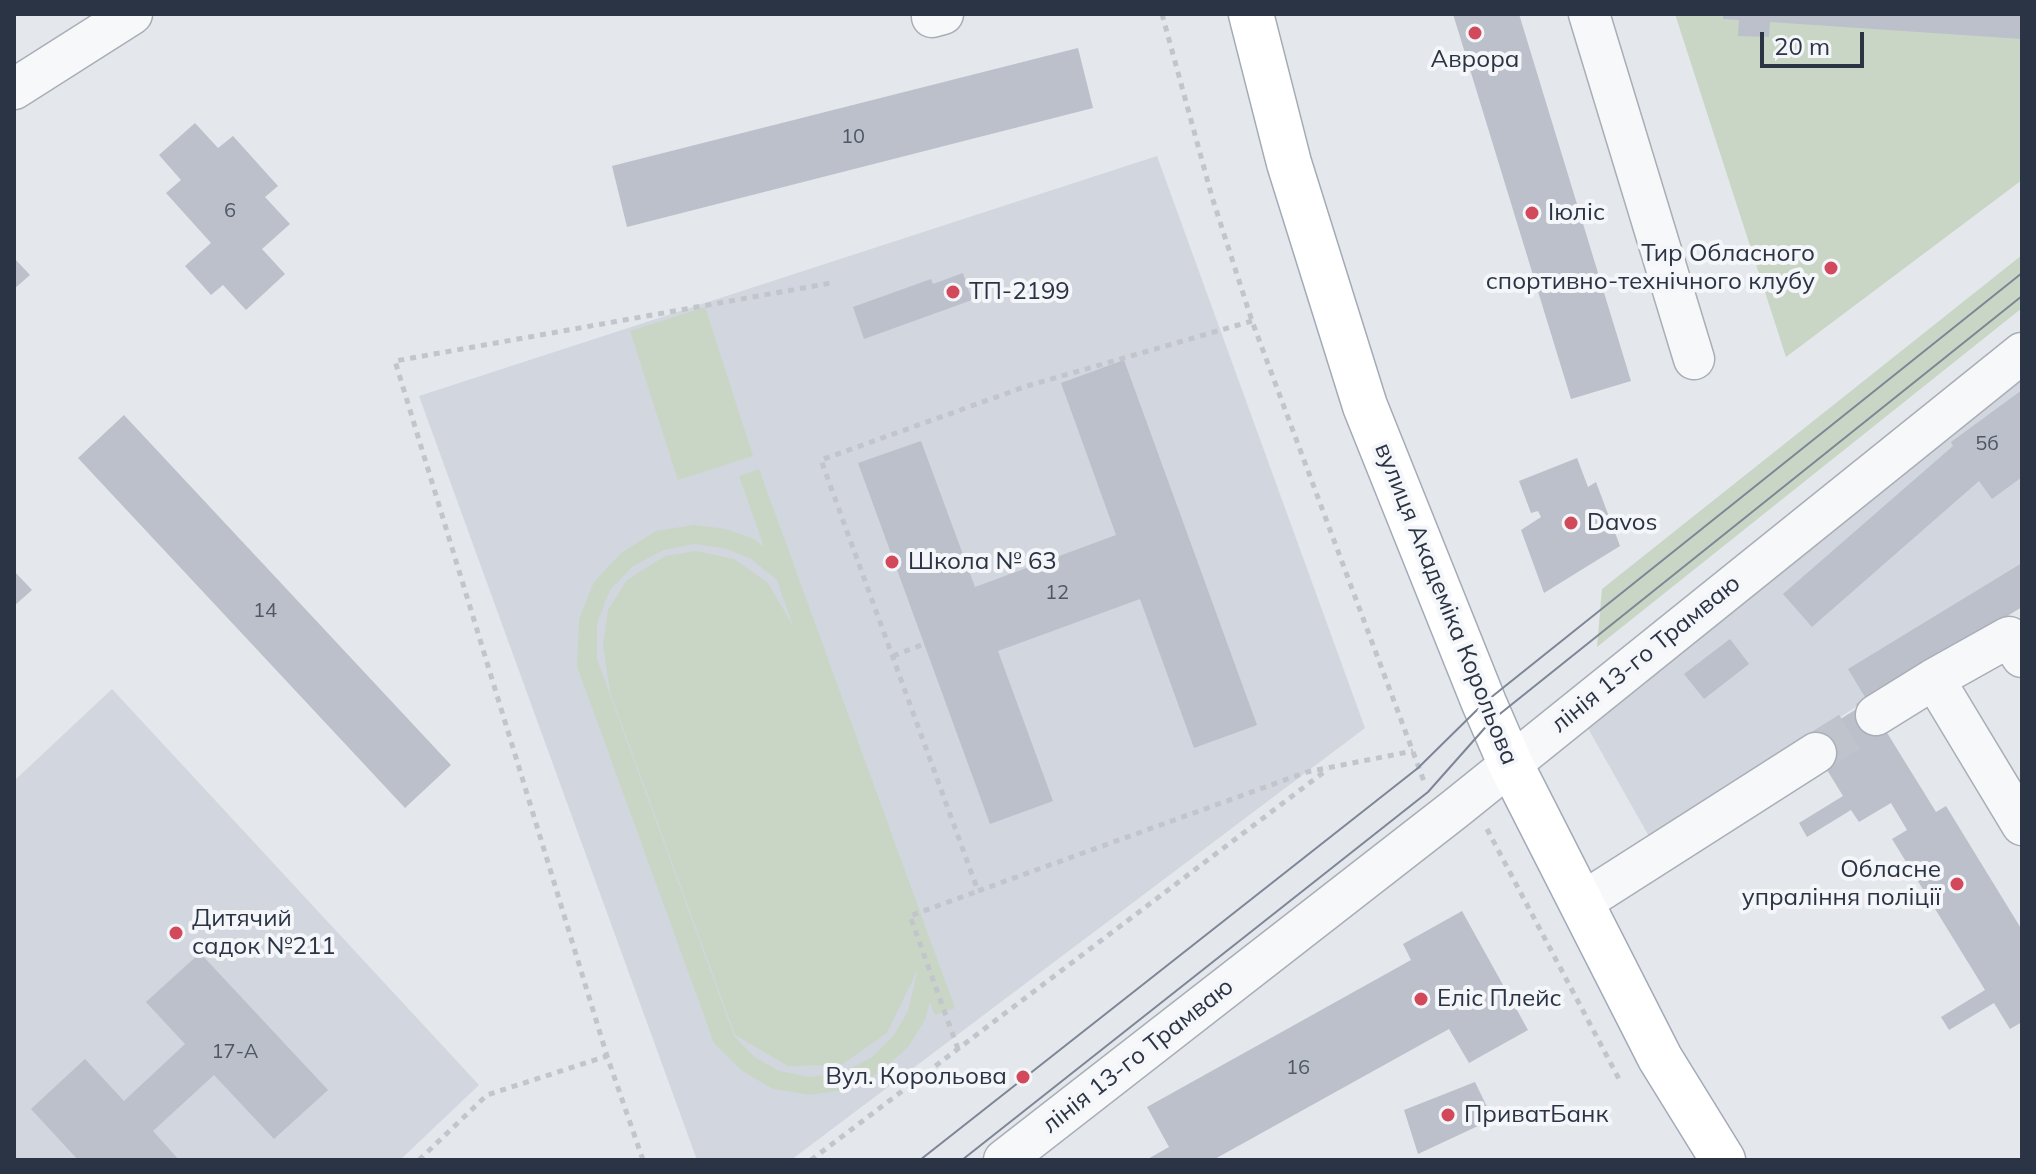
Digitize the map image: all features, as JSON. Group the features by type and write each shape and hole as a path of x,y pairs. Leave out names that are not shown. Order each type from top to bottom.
{"main road":[{"name":"вулиця Академіка Корольова","path":"1251,14 1289,163 1365,406 1510,763 1660,1058 1723,1160"}],"street":[{"path":"14,89 132,14"},
{"path":"932,14 932,17 943,14"},
{"path":"1589,14 1694,359"},
{"name":"лінія 13-го Трамваю","path":"1004,1160 1443,819 2022,353"},
{"path":"1876,715 2009,637 2022,657"},
{"path":"1934,679 2022,825"},
{"path":"1581,903 1816,753"}],"path":[{"path":"958,1049 910,916 1307,772 1413,751 1252,321 1212,197 1162,14"},
{"path":"643,1160 607,1056 395,361 831,283"},
{"path":"978,891 821,460 1027,386 1252,321"},
{"path":"893,656 924,644"},
{"path":"811,1160 1329,769"},
{"path":"1489,830 1619,1079"},
{"path":"419,1160 487,1095 607,1056"}],"shaded area":[{"name":"Школа № 63","path":"1157,156 1365,728 791,1160 697,1160 419,396"},
{"path":"2022,380 2022,599 1651,840 1585,723"},
{"name":"Дитячий садок №211","path":"112,689 479,1085 400,1160 14,1160 14,781"}],"green space":[{"name":"Тир Обласного спортивно-технічного клубу","path":"1675,14 2022,14 2022,180 1786,357"},
{"path":"2022,255 2022,308 1597,647 1602,589"},
{"path":"705,307 753,456 678,480 630,331"},
{"path":"759,469 955,1008 935,1015 930,1002 925,1020 908,1047 880,1072 848,1089 811,1095 773,1089 741,1070 714,1043 577,666 579,619 594,582 621,553 656,531 694,525 726,529 754,539 764,547 739,476","holes":["694,544 724,548 751,559 777,580 793,626 768,583 734,559 696,551 665,556 627,580 608,610 603,646 610,692 735,1035 788,1066 841,1065 887,1033 918,969 908,1011 894,1035 871,1058 841,1073 810,1077 779,1071 753,1056 734,1036 597,659 597,623 610,590 633,566 664,550"]}],"building":[{"path":"1453,14 1519,14 1631,381 1571,399"},
{"path":"1723,14 2022,14 2022,39 1770,22 1769,37 1738,36 1739,20 1723,19"},
{"path":"1078,48 1093,108 627,227 612,166"},
{"path":"195,123 218,148 233,136 278,186 265,197 290,224 262,249 285,274 246,310 223,285 211,295 185,266 211,243 166,193 181,180 159,155"},
{"path":"14,258 30,275 14,289"},
{"path":"963,273 972,300 864,339 853,307 931,279 933,284"},
{"path":"1124,360 1257,725 1194,748 1140,599 998,651 1053,801 990,824 858,463 921,441 975,587 1116,535 1061,383"},
{"path":"2022,390 2022,477 1992,499 1979,481 1812,627 1783,594 1953,446 1951,442"},
{"path":"124,415 451,765 405,808 78,458"},
{"name":"Davos","path":"1577,458 1588,487 1596,482 1620,546 1544,593 1521,530 1541,517 1538,511 1531,513 1519,481"},
{"path":"2022,563 2022,607 1868,702 1848,669"},
{"path":"14,571 32,590 14,606"},
{"path":"1730,639 1749,664 1704,699 1684,674"},
{"name":"Обласне упраління поліції","path":"1868,702 1936,812 1946,806 2022,930 2022,1022 2010,1029 1994,1003 1949,1030 1941,1017 1985,990 1892,839 1907,830 1891,803 1859,822 1851,810 1807,837 1799,823 1843,796 1808,739"},
{"path":"1462,911 1528,1030 1469,1063 1449,1029 1213,1160 1146,1160 1169,1147 1147,1107 1411,960 1403,944"},
{"path":"200,953 328,1090 274,1139 214,1075 153,1131 179,1160 78,1160 31,1109 85,1059 124,1101 185,1044 146,1002"},
{"name":"ПриватБанк","path":"1475,1082 1493,1119 1418,1154 1404,1110"}],"tunnel":[{"path":"1816,753 1876,715"}],"tram line":[{"path":"920,1160 1418,768 1484,703 2022,273"},
{"path":"962,1160 1428,792 1491,721 2022,296"}],"place":[{"name":"Аврора","path":"1475,33"},
{"name":"Іюліс","path":"1532,213"},
{"name":"Тир Обласного спортивно-технічного клубу","path":"1831,268"},
{"name":"ТП-2199","path":"953,292"},
{"name":"Davos","path":"1571,523"},
{"name":"Школа № 63","path":"892,562"},
{"name":"Обласне упраління поліції","path":"1957,884"},
{"name":"Дитячий садок №211","path":"176,933"},
{"name":"Еліс Плейс","path":"1421,999"},
{"name":"Вул. Корольова","path":"1023,1077"},
{"name":"ПриватБанк","path":"1448,1115"}]}
